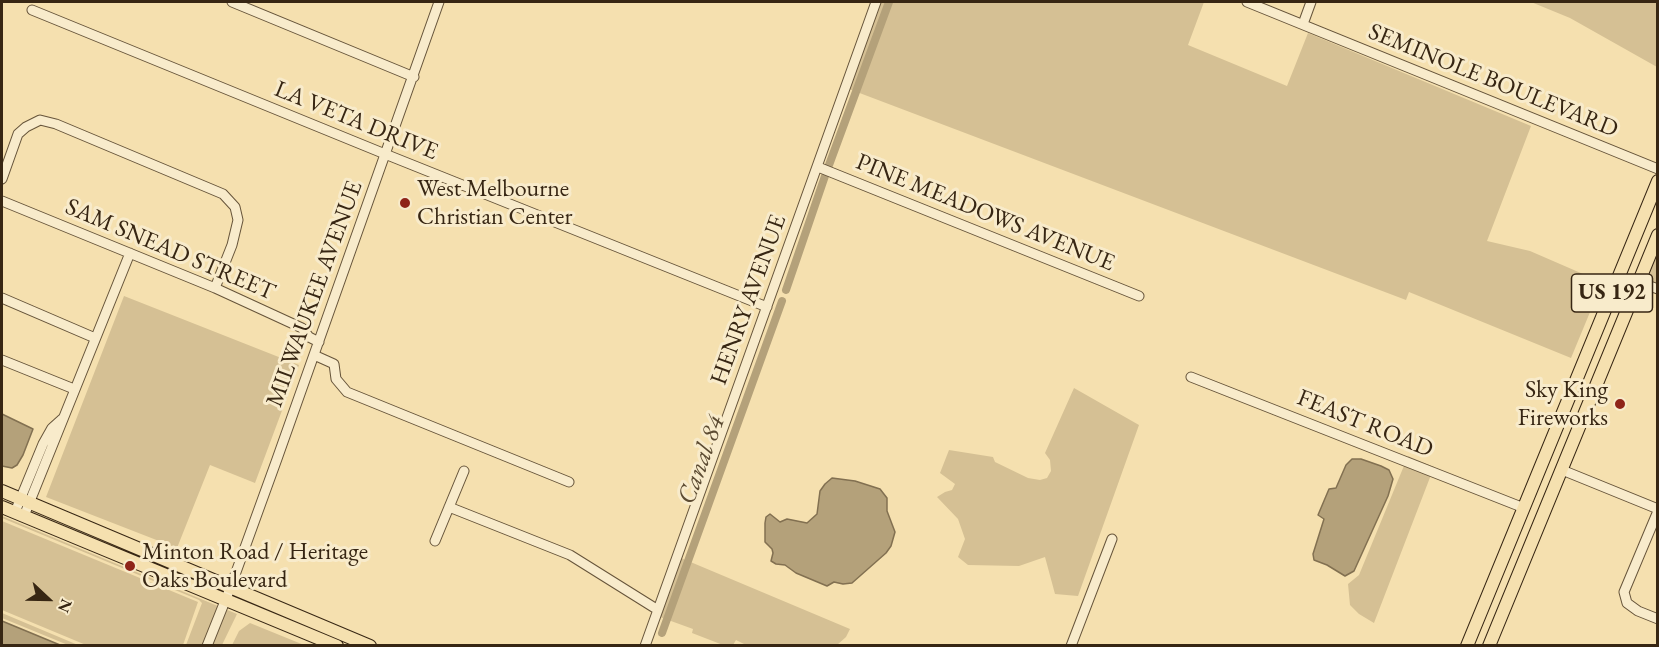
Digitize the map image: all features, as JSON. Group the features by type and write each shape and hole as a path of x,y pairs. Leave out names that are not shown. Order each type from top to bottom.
{"main road":[{"name":"US 192","path":"1467,645 1658,181"},
{"name":"US 192","path":"1492,640 1658,235"},
{"path":"1630,249 1631,269 1638,282"},
{"path":"1555,432 1554,456 1557,465 1562,470"},
{"path":"1542,464 1548,469 1550,497"},
{"path":"2,491 370,645"},
{"path":"2,507 337,645"},
{"path":"1495,579 1496,596 1504,609"},
{"path":"1482,610 1492,620 1492,640"}],"street":[{"path":"232,2 414,77"},
{"name":"MILWAUKEE AVENUE","path":"207,645 231,586 439,2"},
{"name":"HENRY AVENUE","path":"645,645 876,2"},
{"name":"SEMINOLE BOULEVARD","path":"1247,2 1658,169"},
{"path":"1303,24 1311,2"},
{"name":"LA VETA DRIVE","path":"32,10 767,307"},
{"path":"2,179 18,134 40,120 56,124 223,194 235,207 238,220 232,245 215,288"},
{"name":"PINE MEADOWS AVENUE","path":"818,167 1139,297"},
{"name":"SAM SNEAD STREET","path":"2,201 215,288 302,328 309,337 319,342"},
{"path":"20,514 34,465 62,419 130,253"},
{"path":"1638,282 1658,289"},
{"path":"2,298 95,338"},
{"path":"314,355 334,364 336,379 346,392 569,482"},
{"path":"2,360 74,389"},
{"name":"FEAST ROAD","path":"1191,377 1524,508"},
{"path":"25,501 44,470 49,442"},
{"path":"34,465 44,470"},
{"path":"1562,470 1658,510 1624,592 1627,603 1638,611 1658,619"},
{"path":"435,541 464,471"},
{"path":"449,507 570,555 658,610"},
{"path":"1071,645 1112,538"}],"shaded area":[{"path":"880,2 1204,2 1188,45 1287,86 1308,33 1531,126 1487,241 1530,251 1590,277 1600,288 1571,358 1409,292 1406,300 849,89"},
{"path":"1531,2 1657,2 1657,67 1570,18"},
{"path":"1657,248 1657,284 1645,279"},
{"path":"124,296 299,365 255,483 210,465 177,548 46,497"},
{"path":"1074,388 1139,425 1078,596 1055,594 1045,557 1019,566 968,565 958,557 965,539 958,519 937,497 952,490 955,484 940,473 949,450 993,457 995,462 1028,478 1040,480 1047,478 1051,471 1050,460 1045,453"},
{"path":"2,414 33,429 23,455 17,465 12,468 2,466"},
{"path":"1408,456 1434,467 1374,623 1350,605 1348,584 1359,575"},
{"path":"1352,459 1361,459 1381,466 1389,470 1393,479 1388,496 1354,571 1345,576 1314,560 1313,554 1324,519 1318,515 1329,489 1336,488 1346,465"},
{"path":"832,478 855,481 880,489 887,498 887,511 895,532 891,546 886,553 852,583 834,582 827,586 796,573 785,565 771,561 773,553 765,542 765,523 766,517 770,514 780,522 787,519 807,523 817,514 820,491"},
{"path":"2,516 237,614 222,645 186,645 202,603 199,600 2,518"},
{"path":"2,521 198,602 183,645 86,645 2,610"},
{"path":"681,558 850,629 846,637 837,645 748,646 736,640 733,645 723,645 692,633 693,629 660,617"},
{"path":"2,613 78,645 68,645 2,618"},
{"path":"2,621 60,645 2,645"},
{"path":"250,623 304,645 232,645 239,631"}],"waterway":[{"name":"Canal 84","path":"829,165 889,2"},
{"name":"Canal 84","path":"786,290 825,176"},
{"name":"Canal 84","path":"662,633 782,301"}],"place":[{"name":"West Melbourne Christian Center","path":"405,203"},
{"name":"Sky King Fireworks","path":"1620,404"},
{"name":"Minton Road / Heritage Oaks Boulevard","path":"130,566"}]}
